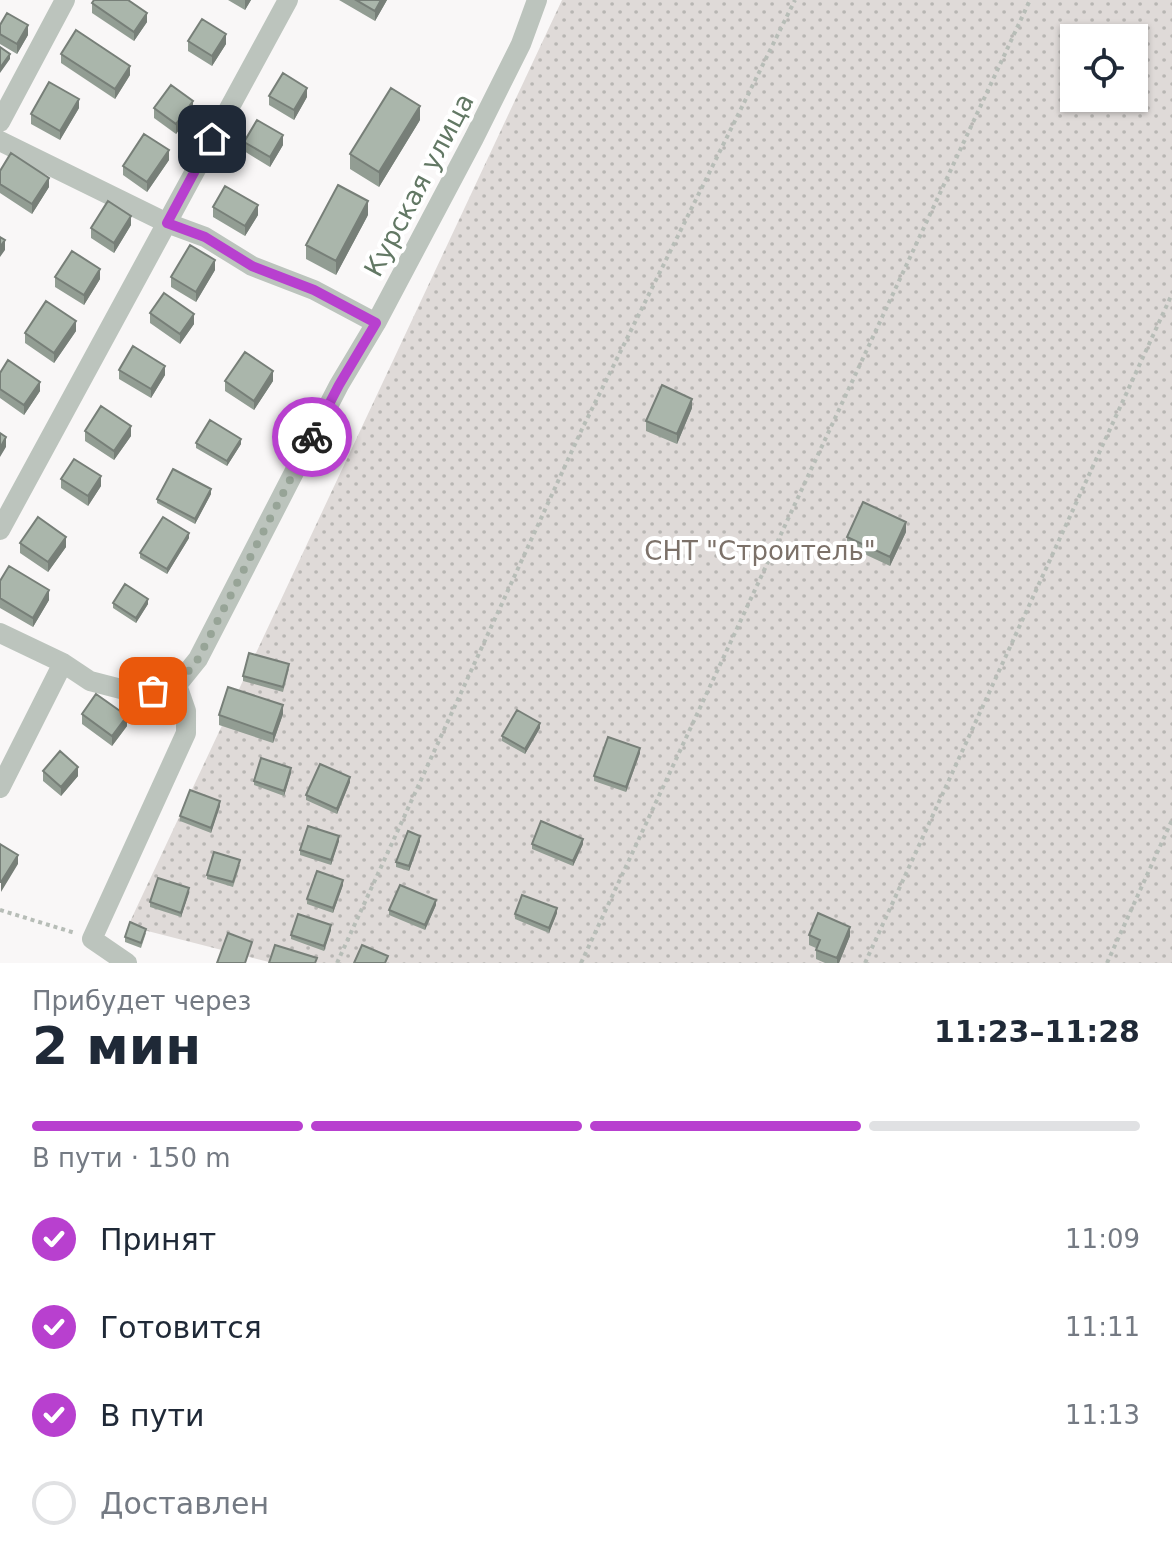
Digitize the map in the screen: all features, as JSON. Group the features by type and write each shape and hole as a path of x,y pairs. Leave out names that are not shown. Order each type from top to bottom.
{"street":[{"path":"0,122 65,0"},
{"path":"0,530 288,0"},
{"name":"Курская улица","path":"177,685 198,659 339,385 376,323 514,58 537,0"},
{"path":"0,141 167,223 205,237 252,266 314,290 376,323"},
{"path":"0,633 63,663 90,681 121,689 153,691 177,685 186,711 186,733 92,939 127,963"},
{"path":"0,788 63,663"}],"path":[{"path":"337,963 582,429 795,0"},
{"path":"581,963 1030,0"},
{"path":"865,963 1172,294"},
{"path":"1107,963 1172,820"},
{"path":"0,910 92,939"}],"green space":[{"name":"СНТ \"Строитель\"","path":"562,0 1172,0 1172,963 273,963 128,926"}],"building":[{"path":"94,0 128,0 147,13 134,32 92,3"},
{"path":"356,0 381,0 375,11"},
{"path":"7,13 28,25 17,44 0,34 0,25"},
{"path":"202,19 226,34 212,56 188,41"},
{"path":"76,30 130,66 115,89 61,54"},
{"path":"0,47 10,54 0,68"},
{"path":"283,73 307,88 294,110 269,96"},
{"path":"49,82 79,99 60,131 31,114"},
{"path":"171,85 193,101 176,124 154,108"},
{"path":"391,88 420,106 379,172 350,154"},
{"path":"257,120 283,135 270,157 244,142"},
{"path":"144,134 169,150 147,182 123,166"},
{"path":"11,153 49,178 32,204 0,184 0,171"},
{"path":"338,185 368,201 336,261 306,245"},
{"path":"225,186 258,205 245,226 213,207"},
{"path":"108,201 131,216 114,243 91,228"},
{"path":"190,245 215,260 196,292 171,277"},
{"path":"72,251 100,269 84,295 55,277"},
{"path":"164,293 194,314 180,334 150,313"},
{"path":"46,301 76,321 54,353 25,333"},
{"path":"133,346 165,366 151,389 119,370"},
{"path":"245,352 273,371 254,401 225,381"},
{"path":"8,360 40,382 24,405 0,389 0,373"},
{"path":"662,385 692,399 677,434 646,421"},
{"path":"101,406 131,426 114,451 85,431"},
{"path":"210,420 241,439 227,461 196,443"},
{"path":"0,433 6,437 0,448"},
{"path":"74,459 101,476 88,496 61,479"},
{"path":"173,469 211,489 195,519 157,499"},
{"path":"863,502 906,522 890,557 847,537"},
{"path":"38,517 66,537 48,562 20,543"},
{"path":"163,517 189,533 167,569 140,553"},
{"path":"9,566 49,590 33,618 0,598 0,581"},
{"path":"125,584 148,599 136,618 113,603"},
{"path":"249,653 289,664 283,687 243,676"},
{"path":"228,687 283,705 273,734 219,715"},
{"path":"96,694 127,716 112,736 82,714"},
{"path":"517,710 540,723 525,749 502,736"},
{"path":"608,737 640,748 626,787 594,776"},
{"path":"60,751 78,767 61,787 43,771"},
{"path":"261,758 291,768 284,791 254,781"},
{"path":"320,764 350,777 337,809 306,795"},
{"path":"190,790 220,801 211,828 180,816"},
{"path":"541,821 583,839 573,861 532,844"},
{"path":"308,826 339,836 331,860 300,850"},
{"path":"408,831 420,836 409,866 396,862"},
{"path":"0,844 18,855 1,882 0,882"},
{"path":"214,852 240,860 233,882 207,875"},
{"path":"317,871 343,880 333,908 307,899"},
{"path":"158,878 189,888 181,913 150,902"},
{"path":"400,885 436,900 425,925 389,910"},
{"path":"522,895 557,908 549,928 515,914"},
{"path":"818,913 850,927 837,958 816,950 820,940 809,935"},
{"path":"298,914 331,925 324,946 291,935"},
{"path":"130,922 146,929 141,943 125,937"},
{"path":"228,933 252,942 245,963 217,963"},
{"path":"275,945 317,958 315,963 269,963"},
{"path":"362,945 388,956 385,963 354,963"}],"way so far":[{"path":"153,691 177,685 198,659 312,437"}],"route":[{"path":"212,139 167,223 205,237 252,266 314,290 376,323 312,437"}]}
